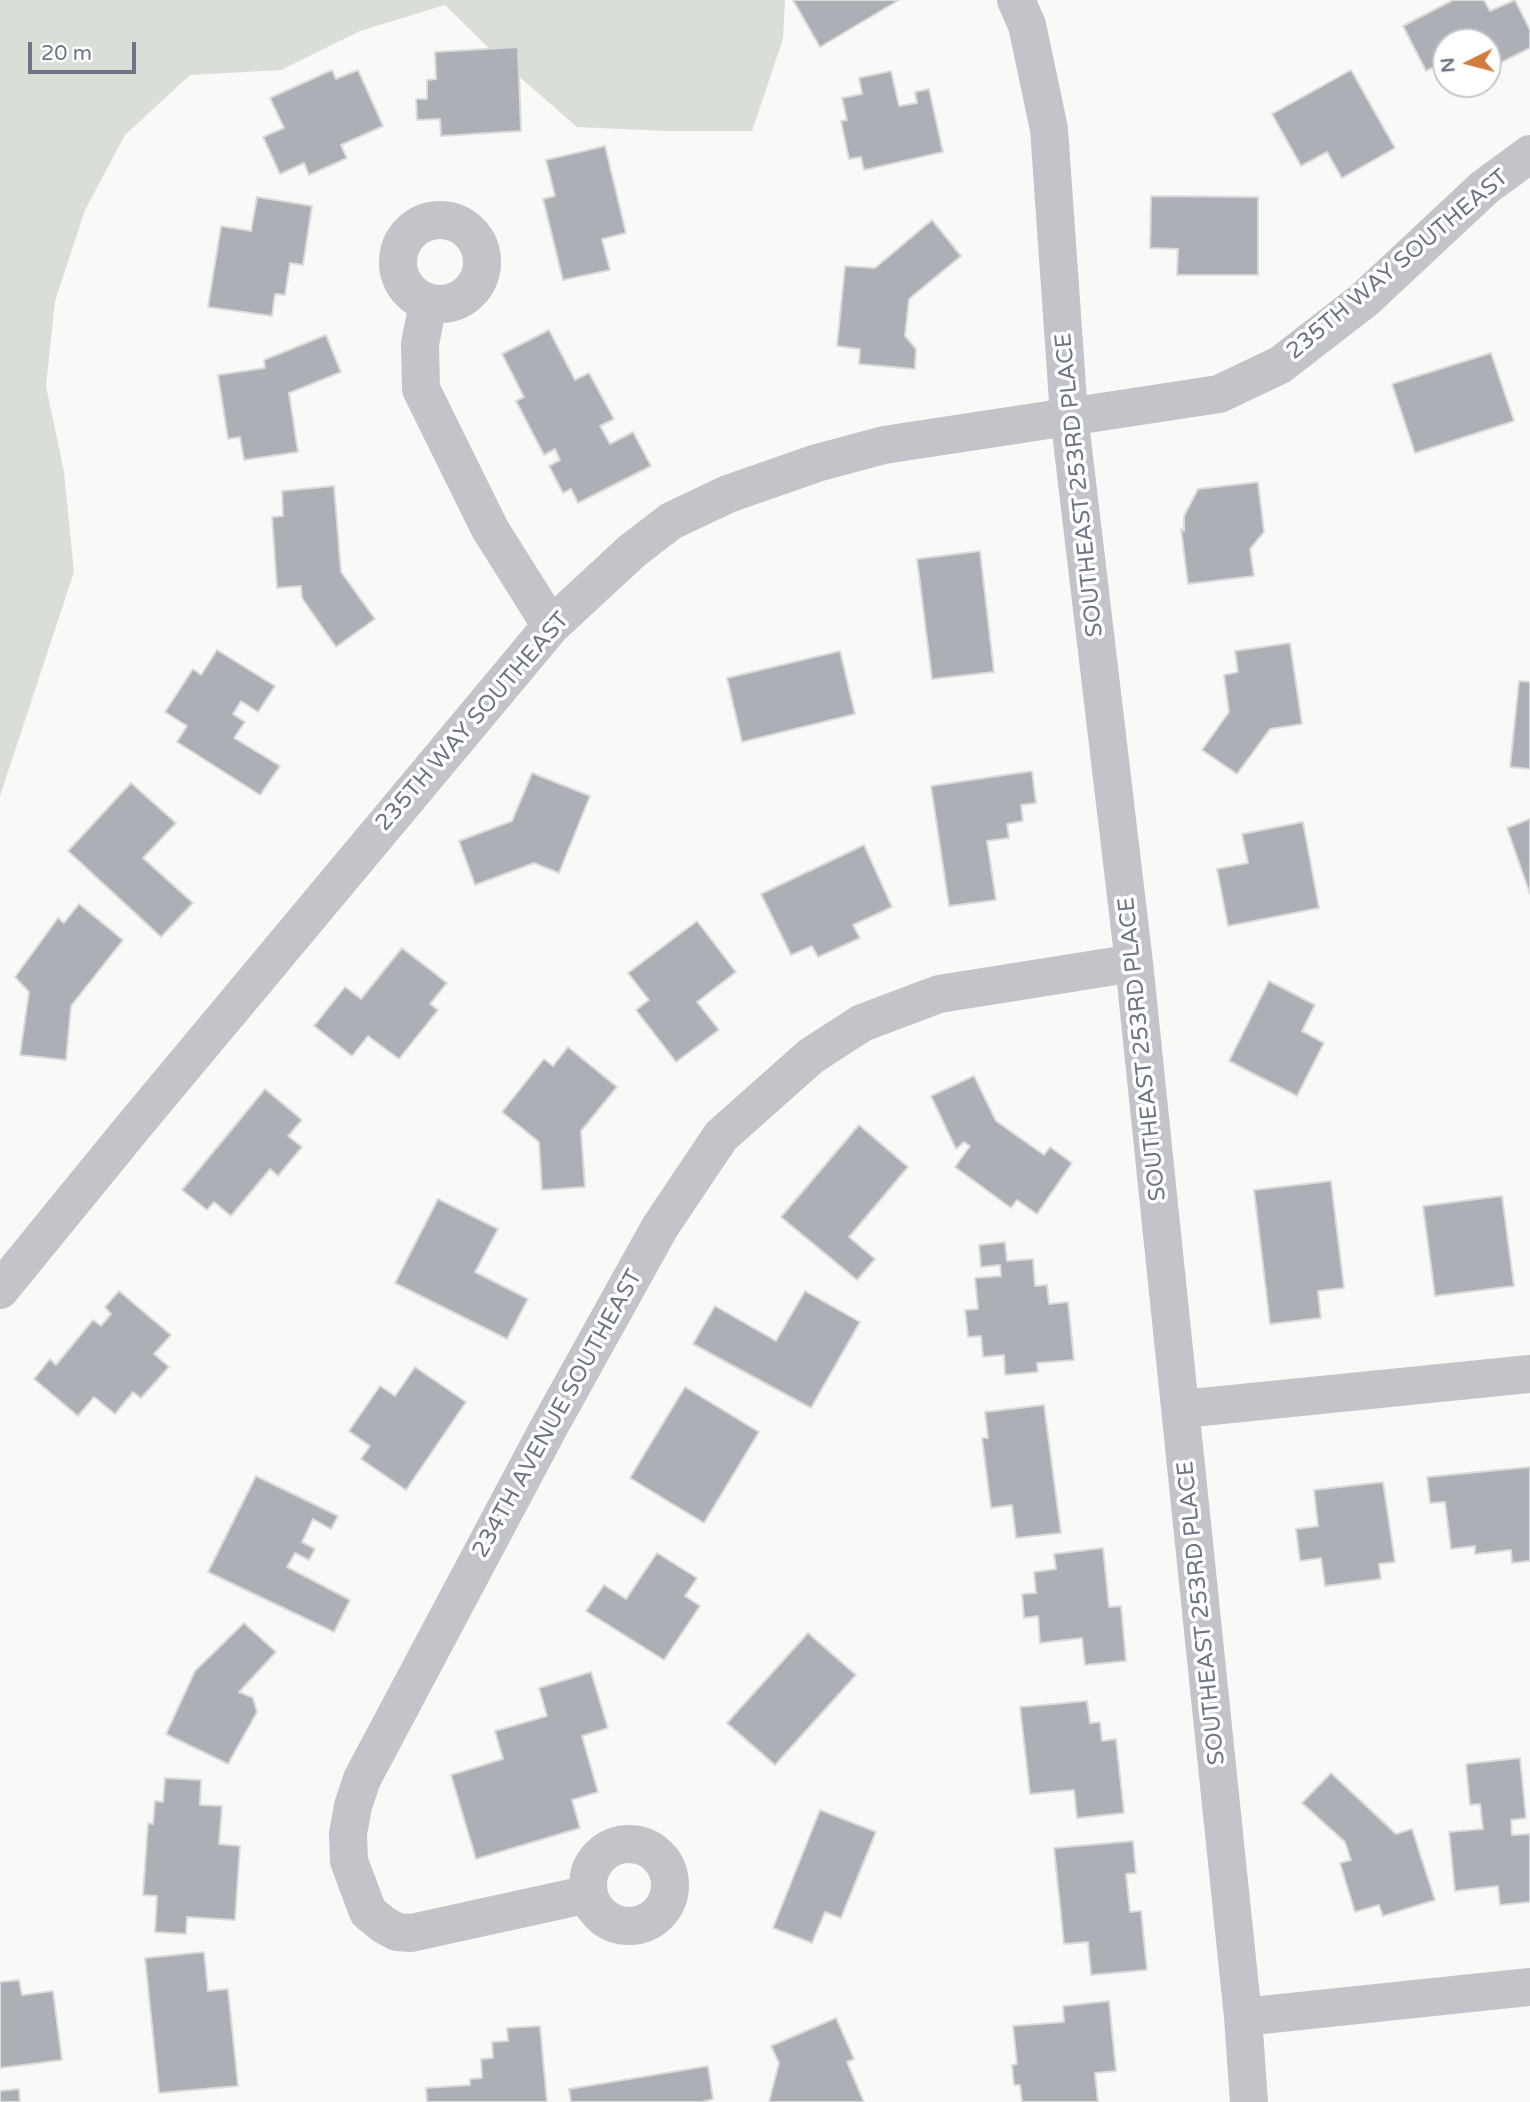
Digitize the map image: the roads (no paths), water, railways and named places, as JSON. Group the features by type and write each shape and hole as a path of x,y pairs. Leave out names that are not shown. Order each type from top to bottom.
{"street":[{"name":"SOUTHEAST 253RD PLACE","path":"1016,0 1027,25 1049,129 1069,415 1134,963 1243,2017 1240,2097"},
{"name":"235TH WAY SOUTHEAST","path":"0,1290 159,1095 551,626 632,551 671,521 729,494 817,463 884,445 1219,394 1280,365 1364,300 1485,187 1530,154"},
{"path":"428,303 420,344 421,389 491,529 551,626"},
{"name":"234TH AVENUE SOUTHEAST","path":"589,1894 411,1933 397,1932 368,1912 349,1861 348,1834 362,1779 549,1427 660,1227 721,1136 811,1056 862,1023 939,995 1134,963"},
{"path":"1182,1409 1530,1374"},
{"path":"1243,2017 1530,1987"}]}
